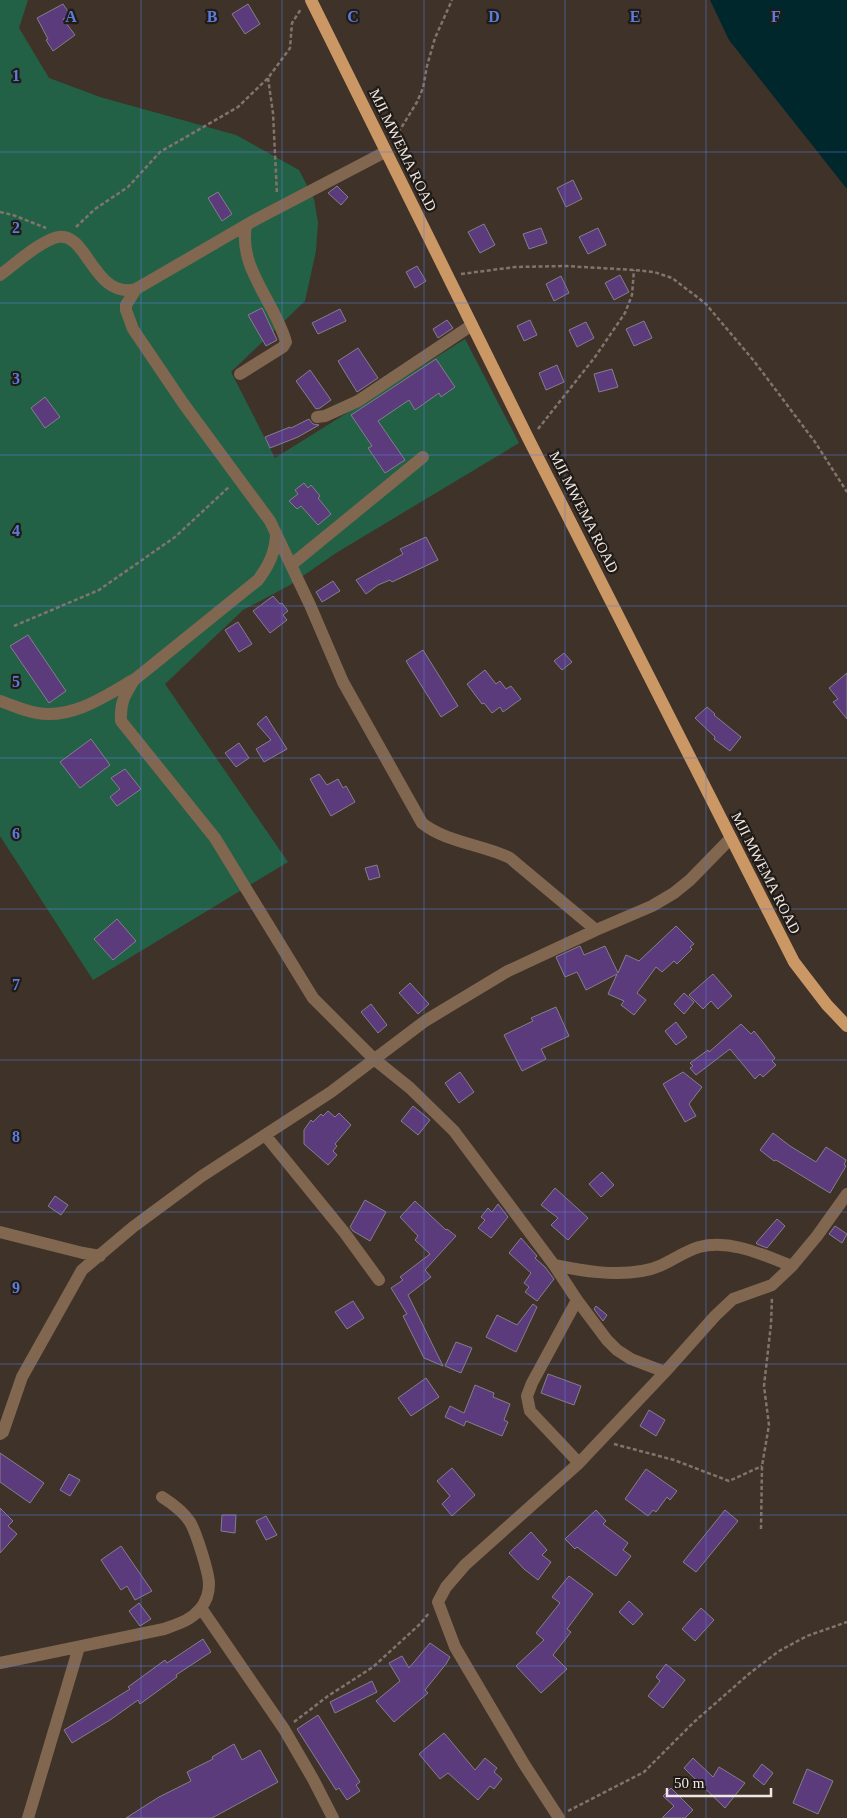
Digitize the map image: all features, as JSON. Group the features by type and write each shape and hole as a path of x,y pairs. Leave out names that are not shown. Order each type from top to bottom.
{"main road":[{"name":"MJI MWEMA ROAD","path":"308,3 794,962 847,1026"}],"street":[{"path":"0,275 44,243 63,237 74,242 102,278 115,288 123,290 136,289 278,208 385,152"},
{"path":"240,374 283,347 286,342 282,329 246,258 243,238 246,226"},
{"path":"136,289 126,305 133,329 183,403 270,521 343,682 422,823 431,830 446,837 510,858 596,930"},
{"path":"317,417 324,416 358,401 472,325"},
{"path":"291,565 423,457"},
{"path":"0,701 36,713 59,714 88,706 134,680 258,580 269,565 276,549 276,535"},
{"path":"134,680 124,696 120,708 121,722 215,838 313,998 374,1059 410,1088 454,1131 554,1265 606,1340 617,1350 632,1359 665,1372"},
{"path":"0,1434 22,1377 82,1270 161,1206 202,1176 331,1092 425,1021 508,971 652,906 690,880 730,839"},
{"path":"265,1135 344,1232 379,1280"},
{"path":"558,1817 524,1764 456,1647 438,1602 446,1587 465,1565 579,1463 732,1299 772,1285 792,1266 817,1236 847,1194"},
{"path":"0,1232 100,1256"},
{"path":"554,1265 591,1272 642,1271 664,1266 698,1248 716,1245 755,1251 792,1266"},
{"path":"577,1300 532,1383 528,1396 530,1411 579,1463"},
{"path":"0,1663 164,1629 189,1620 201,1608 207,1597 209,1582 199,1544 190,1523 178,1507 162,1497"},
{"path":"201,1608 284,1729 313,1778 333,1818"},
{"path":"28,1818 79,1647"}],"path":[{"path":"385,152 418,102 435,38 452,0"},
{"path":"0,212 45,228 63,237 95,209 133,182 160,152 238,107 268,78 290,48 292,23 308,3"},
{"path":"268,78 273,113 274,166 278,208"},
{"path":"447,276 515,267 566,266 654,272 672,278 705,303 754,361 815,442 847,492"},
{"path":"530,440 595,357 625,313 632,295 634,270"},
{"path":"14,626 99,590 175,537 239,478"},
{"path":"761,1529 762,1466 769,1424 764,1386 771,1324 772,1285"},
{"path":"600,1440 674,1460 729,1481 762,1466"},
{"path":"284,1729 328,1696 373,1666 420,1624 438,1602"},
{"path":"558,1817 644,1772 694,1722 750,1673 779,1652 807,1636 847,1622"}],"green space":[{"path":"0,0 28,0 19,28 49,78 100,97 236,135 299,170 314,199 318,223 316,251 305,301 231,372 275,458 465,339 519,443 336,553 290,585 243,610 165,684 288,862 93,980 0,836"}],"water":[{"path":"710,0 847,0 847,189 729,40"}],"building":[{"path":"63,4 71,16 63,19 75,35 53,51 37,18"},
{"path":"248,4 260,24 245,34 232,14"},
{"path":"573,180 582,199 566,207 557,188"},
{"path":"337,186 348,197 341,205 328,193"},
{"path":"218,192 232,214 222,221 208,198"},
{"path":"484,224 495,245 480,253 468,232"},
{"path":"541,228 547,243 529,249 523,234"},
{"path":"598,228 606,245 588,254 579,237"},
{"path":"417,266 426,281 415,288 406,272"},
{"path":"620,275 629,292 614,300 605,283"},
{"path":"561,276 569,293 554,301 546,284"},
{"path":"262,308 277,340 266,346 248,315"},
{"path":"340,309 346,321 318,334 312,323"},
{"path":"447,320 453,328 438,338 433,329"},
{"path":"530,320 537,335 524,341 517,326"},
{"path":"644,321 652,338 634,346 626,329"},
{"path":"586,322 594,338 577,347 569,330"},
{"path":"358,348 378,378 357,392 338,361"},
{"path":"436,359 455,387 441,397 439,393 415,410 409,400 378,421 405,460 385,473 368,448 372,446 351,415"},
{"path":"557,365 564,382 546,390 539,373"},
{"path":"612,369 618,387 599,392 594,374"},
{"path":"310,370 331,400 316,409 296,381"},
{"path":"45,397 60,417 45,428 31,408"},
{"path":"309,419 313,424 319,425 298,437 270,448 265,437 291,428"},
{"path":"304,483 308,488 311,485 320,496 318,498 331,514 318,525 301,506 297,509 289,501 298,494 295,490"},
{"path":"426,537 438,560 392,582 390,580 378,585 366,594 356,580 403,554 400,549"},
{"path":"333,581 340,591 322,602 316,592"},
{"path":"273,596 288,611 283,615 287,620 270,633 253,611"},
{"path":"238,622 252,644 239,652 225,630"},
{"path":"28,635 66,691 49,703 10,646"},
{"path":"423,650 458,706 441,717 406,661"},
{"path":"564,653 572,662 562,670 554,661"},
{"path":"485,670 496,684 500,681 506,689 511,686 521,699 503,712 500,707 492,713 484,703 482,704 467,684"},
{"path":"847,673 847,719 833,702 838,699 829,688"},
{"path":"707,707 741,737 730,751 714,739 715,737 695,718"},
{"path":"266,716 287,749 264,762 256,749 271,740 257,724"},
{"path":"91,739 110,765 80,788 60,762"},
{"path":"239,743 249,758 236,767 225,753"},
{"path":"125,769 141,789 117,806 110,797 120,789 111,778"},
{"path":"319,774 327,785 338,779 343,788 346,786 355,802 331,816 310,779"},
{"path":"377,865 380,877 369,880 365,868"},
{"path":"117,919 136,941 113,960 94,939"},
{"path":"676,926 694,944 690,947 692,949 677,964 674,961 662,972 656,967 637,993 646,1000 634,1015 621,1005 624,1001 608,994 617,974 586,990 577,972 565,977 556,957 580,946 584,955 605,946 618,973 626,955 639,961"},
{"path":"713,974 732,996 718,1009 711,1001 703,1009 689,995"},
{"path":"410,983 429,1004 418,1014 399,993"},
{"path":"684,993 694,1002 684,1014 674,1004"},
{"path":"371,1004 387,1025 378,1033 361,1012"},
{"path":"556,1007 569,1036 541,1049 546,1059 522,1071 504,1035 533,1021 531,1018"},
{"path":"676,1022 687,1037 676,1045 665,1031"},
{"path":"741,1024 751,1034 754,1031 775,1058 772,1061 776,1065 763,1077 760,1074 755,1079 730,1049 696,1075 690,1068 693,1066 690,1063 708,1050 709,1052"},
{"path":"460,1072 474,1092 459,1103 445,1083"},
{"path":"683,1072 702,1087 689,1104 696,1116 685,1122 663,1084"},
{"path":"413,1106 430,1120 418,1135 401,1121"},
{"path":"328,1111 335,1117 339,1113 351,1125 335,1144 337,1146 333,1151 337,1155 328,1165 304,1144 304,1130 311,1120 313,1122 321,1114 323,1116"},
{"path":"773,1133 816,1162 826,1147 846,1160 844,1165 846,1166 830,1193 776,1160 774,1161 760,1150"},
{"path":"602,1172 614,1185 601,1197 589,1184"},
{"path":"555,1188 588,1218 568,1240 551,1225 558,1218 541,1205"},
{"path":"55,1196 68,1205 61,1215 48,1206"},
{"path":"365,1200 386,1212 370,1241 353,1231 350,1227"},
{"path":"415,1201 446,1230 456,1236 425,1270 431,1277 408,1295 443,1366 424,1358 403,1316 407,1314 391,1288 403,1280 400,1277 430,1254 415,1240 418,1236 400,1217"},
{"path":"498,1204 508,1217 491,1238 478,1228 485,1220 481,1217 488,1208 492,1212"},
{"path":"777,1219 785,1226 767,1248 757,1244 756,1243"},
{"path":"835,1226 847,1234 842,1243 829,1234"},
{"path":"521,1238 537,1256 535,1258 554,1279 537,1301 525,1292 529,1287 524,1283 531,1273 509,1253"},
{"path":"353,1301 364,1318 347,1329 335,1312"},
{"path":"533,1304 537,1307 516,1352 486,1337 497,1315 517,1325"},
{"path":"596,1306 607,1315 603,1321 594,1309"},
{"path":"456,1342 472,1348 461,1373 445,1366"},
{"path":"548,1374 581,1386 574,1405 541,1393"},
{"path":"426,1378 439,1397 411,1416 398,1398"},
{"path":"475,1385 494,1393 493,1397 510,1404 504,1420 508,1422 502,1436 466,1421 464,1426 445,1417 450,1406 464,1413"},
{"path":"649,1410 665,1420 656,1436 640,1426"},
{"path":"0,1453 44,1483 30,1503 0,1482"},
{"path":"452,1468 475,1495 452,1516 442,1504 450,1496 437,1481"},
{"path":"646,1469 677,1491 670,1500 667,1497 656,1512 653,1510 648,1516 625,1499"},
{"path":"69,1474 80,1480 70,1496 60,1490"},
{"path":"0,1508 13,1521 8,1526 17,1534 0,1553"},
{"path":"596,1510 606,1521 603,1524 628,1543 623,1550 631,1556 616,1576 577,1547 575,1549 565,1539"},
{"path":"725,1510 738,1521 696,1572 683,1562"},
{"path":"222,1515 236,1515 235,1533 221,1531"},
{"path":"266,1516 277,1535 266,1540 256,1521"},
{"path":"531,1532 547,1550 542,1555 551,1562 538,1580 509,1553"},
{"path":"121,1546 152,1591 135,1600 127,1586 121,1590 101,1560"},
{"path":"569,1576 593,1594 567,1629 571,1632 553,1655 567,1669 541,1693 516,1666 544,1640 536,1633 560,1603 552,1597"},
{"path":"629,1601 643,1614 633,1625 619,1612"},
{"path":"139,1603 151,1619 140,1626 129,1611"},
{"path":"701,1608 714,1620 695,1641 682,1629"},
{"path":"203,1639 211,1652 176,1675 177,1677 140,1704 138,1700 72,1743 64,1730 130,1689 128,1687 165,1660 167,1663"},
{"path":"430,1643 450,1657 425,1690 428,1693 394,1722 376,1701 400,1681 389,1663 402,1656 409,1668"},
{"path":"666,1664 685,1680 663,1708 648,1696 660,1681 656,1677"},
{"path":"372,1681 377,1692 335,1713 330,1702"},
{"path":"318,1715 360,1782 356,1785 360,1791 347,1800 339,1788 336,1790 297,1729"},
{"path":"444,1733 475,1770 485,1758 497,1768 494,1772 502,1779 494,1789 490,1786 478,1800 448,1773 440,1779 419,1754"},
{"path":"234,1744 242,1760 260,1750 278,1782 212,1818 126,1818 159,1797 191,1781 187,1772 213,1759 212,1757"},
{"path":"693,1758 713,1777 719,1767 745,1783 725,1808 684,1768"},
{"path":"762,1764 773,1773 764,1785 753,1776"},
{"path":"807,1769 833,1781 818,1814 793,1803"},
{"path":"671,1788 693,1810 685,1818 662,1818 674,1806 663,1796"}]}
